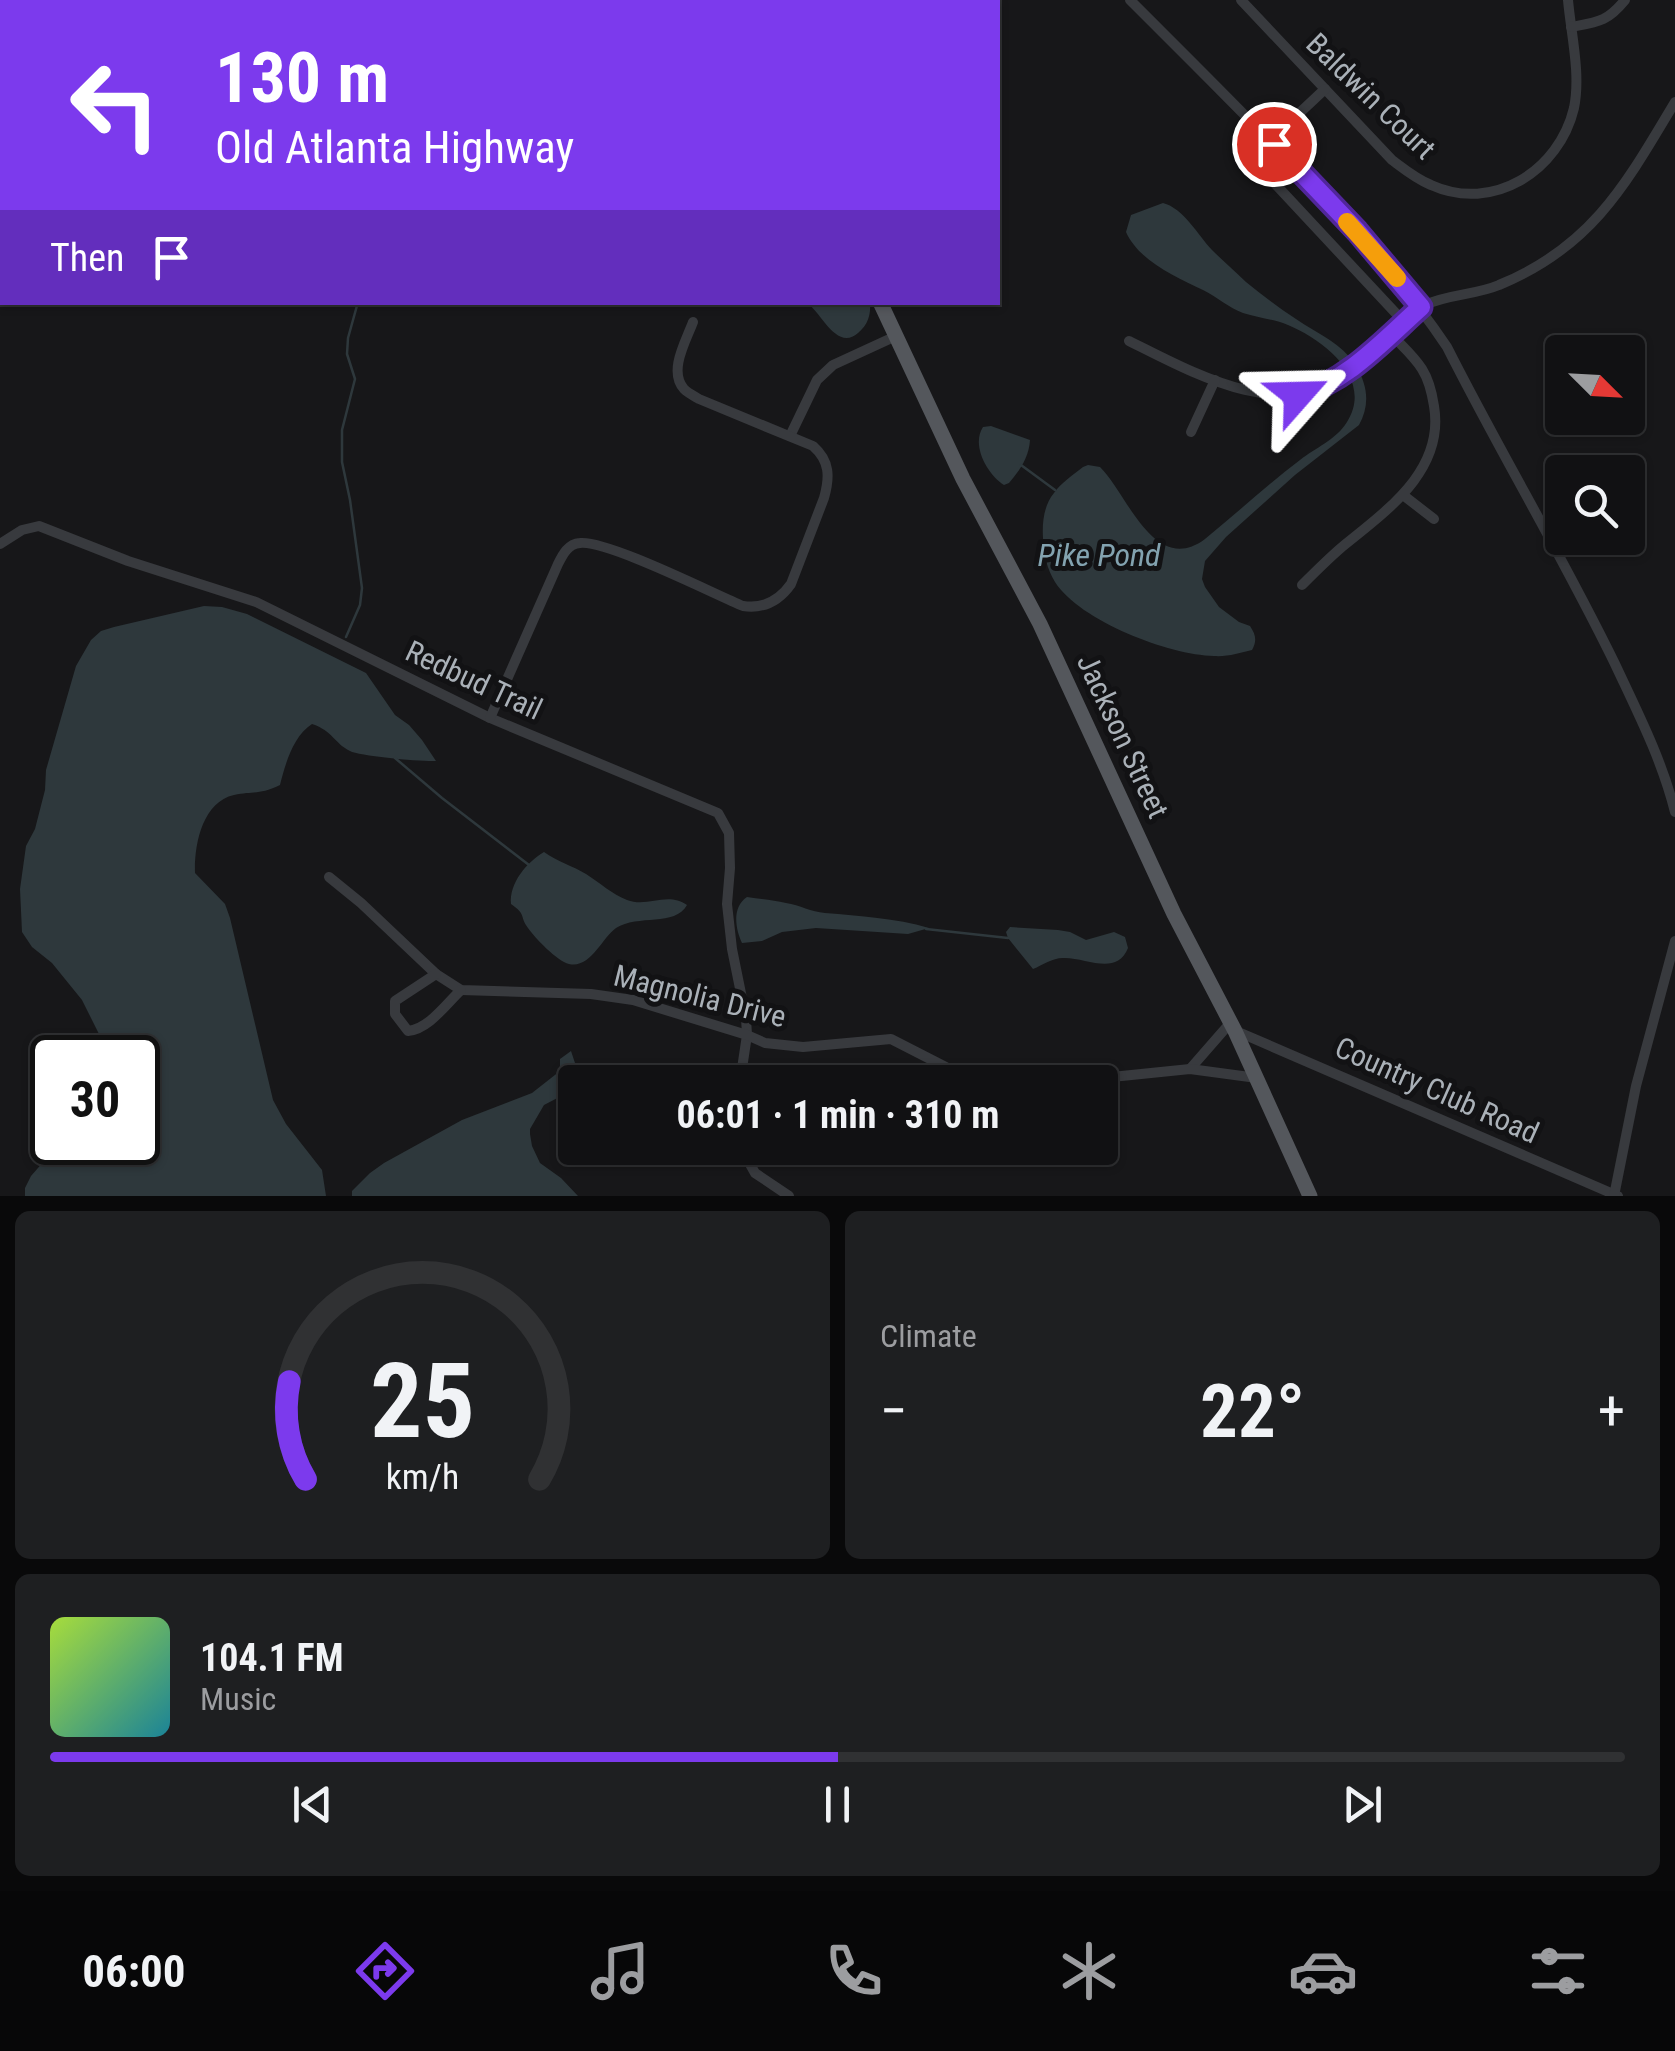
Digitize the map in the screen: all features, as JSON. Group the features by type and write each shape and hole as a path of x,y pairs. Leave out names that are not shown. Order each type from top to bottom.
{"main road":[{"name":"Jackson Street","path":"881,305 963,479 1040,624 1310,1196"}],"street":[{"path":"1130,0 1357,231 1421,307 1448,347 1597,628 1645,727 1675,812"},
{"name":"Baldwin Court","path":"1240,0 1392,160 1431,186 1458,193 1496,191 1532,174 1548,161 1560,143 1574,104 1576,84 1568,0"},
{"path":"1570,27 1600,22 1612,16 1626,0"},
{"path":"1325,89 1292,120 1283,120 1258,156 1264,172 1404,322"},
{"path":"1130,341 1216,380 1264,395 1314,391 1338,378 1421,307 1495,287 1539,265 1571,242 1612,202 1675,102"},
{"path":"490,718 569,546 579,543 607,548 743,606 764,606 784,594 791,584 824,498 827,463 813,446 699,399 683,388 677,376 680,356 693,322"},
{"path":"1302,585 1403,495 1428,460 1437,422 1429,383 1420,366 1390,334"},
{"path":"790,436 816,380 833,365 896,336"},
{"path":"1191,432 1216,380"},
{"path":"1403,495 1434,519"},
{"name":"Redbud Trail","path":"0,544 22,530 39,526 128,561 256,602 490,718 718,813 730,833 728,904 747,1035 743,1065"},
{"path":"329,877 436,974 461,990 433,1018 416,1031 408,1031 395,1014 394,1001 436,974"},
{"path":"1615,1195 1636,1086 1675,942"},
{"name":"Magnolia Drive","path":"461,990 591,994 633,1000 765,1043 803,1046 890,1039 941,1065"},
{"path":"1190,1069 1233,1026"},
{"name":"Country Club Road","path":"1233,1026 1615,1195"},
{"path":"1118,1076 1190,1069 1257,1078"},
{"path":"751,1165 755,1173 789,1196"}],"water":[{"name":"Pike Pond","path":"1163,203 1184,216 1246,282 1344,351 1356,366 1365,388 1365,410 1359,425 1295,475 1205,561 1205,587 1219,607 1250,626 1255,635 1252,650 1229,655 1174,649 1104,622 1084,610 1055,582 1044,549 1043,520 1048,503 1064,482 1088,465 1100,467 1156,540 1171,547 1187,548 1205,539 1337,434 1354,406 1350,376 1316,340 1283,323 1238,311 1159,267 1140,251 1126,232 1131,215"},
{"path":"809,305 870,305 870,311 861,330 843,338"},
{"path":"991,426 1030,440 1023,463 1004,485 987,467 980,450 983,427"},
{"path":"204,606 247,614 366,673 395,715 409,725 436,761 356,753 312,724 295,743 280,785 223,799 207,816 198,838 195,873 225,904 230,918 273,1100 286,1124 322,1170 326,1196 25,1196 31,1176 41,1165 160,1165 160,1035 100,1035 82,1000 22,932 20,889 26,846 35,829 46,770 76,666 91,640 114,627"},
{"path":"544,852 627,900 672,899 687,905 674,916 616,928 583,962 569,964 541,943 511,904 520,874"},
{"path":"747,897 929,928 908,934 816,928 742,943 736,918"},
{"path":"1010,927 1070,932 1086,940 1114,932 1125,937 1128,948 1123,957 1108,964 1063,958 1033,969 1008,938 1006,932"},
{"path":"571,1051 576,1065 560,1065 560,1059"},
{"path":"558,1073 558,1098 544,1105 530,1134 540,1163 578,1196 352,1196 352,1191 384,1163 462,1120 532,1093"}],"waterway":[{"path":"346,637 360,605 362,588 342,462 342,430 355,379 347,354 348,338 357,305"},
{"path":"1021,465 1055,490"},
{"path":"395,758 529,865"},
{"path":"926,929 1008,938"}],"slow traffic":[{"path":"1347,222 1397,278"}],"route":[{"path":"1274,144 1357,231 1421,307 1338,378 1298,395"}]}
